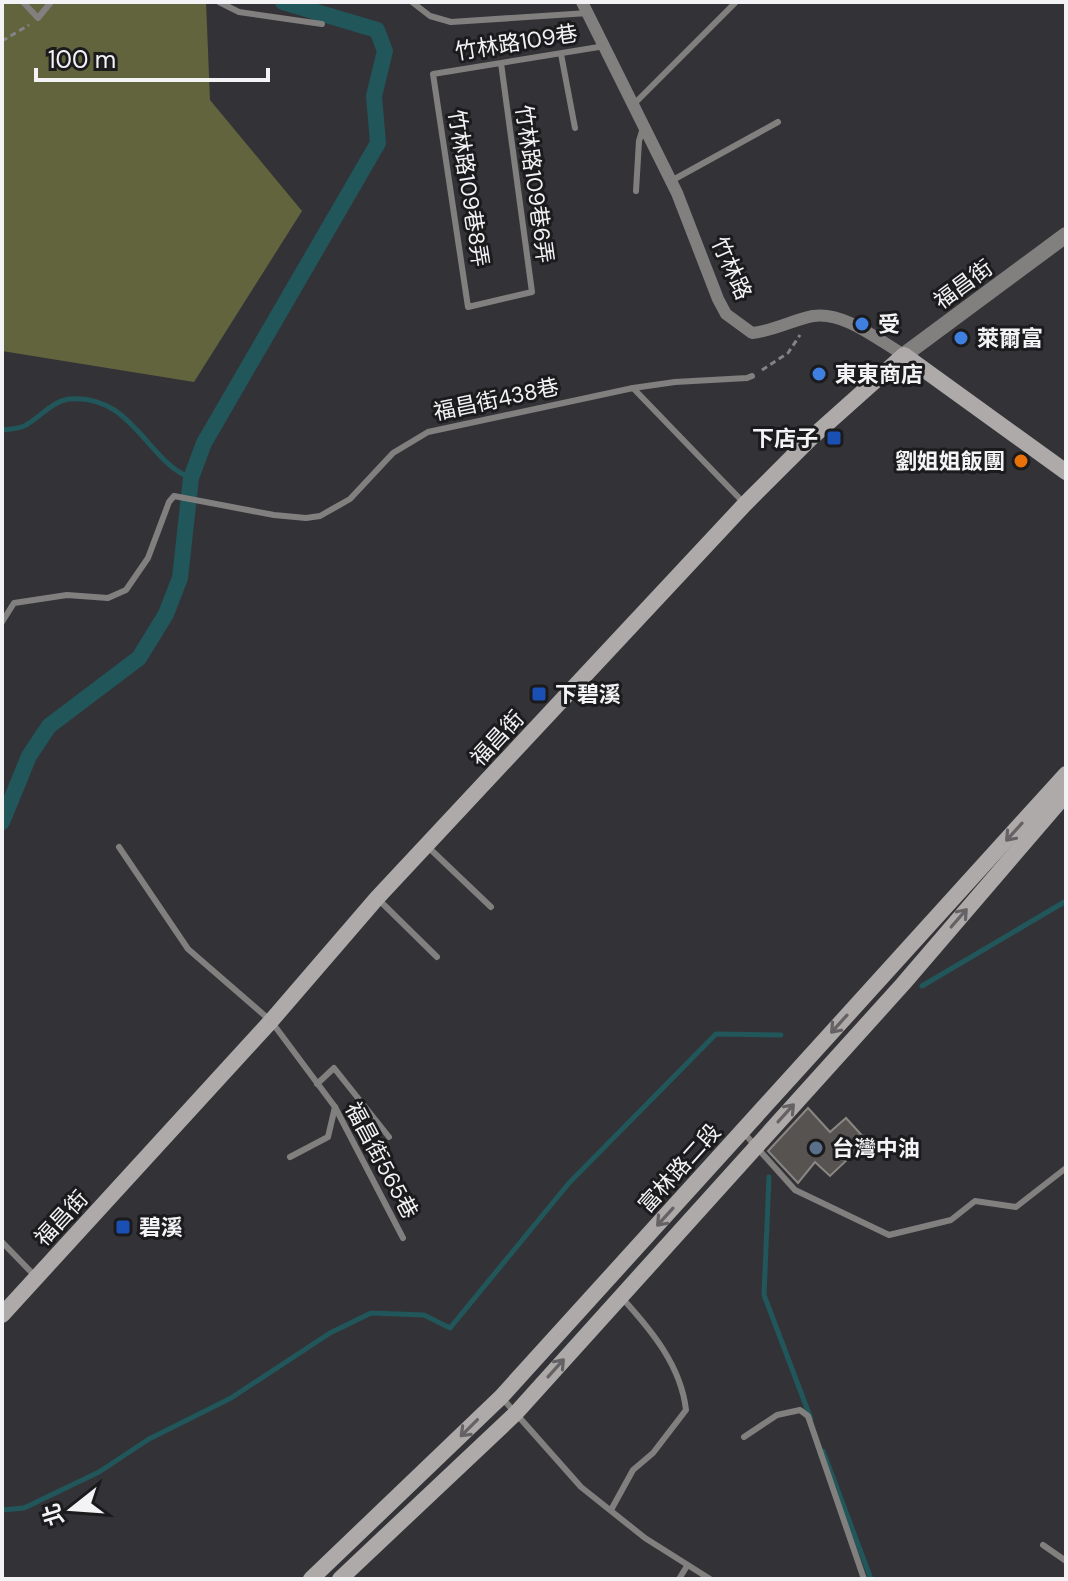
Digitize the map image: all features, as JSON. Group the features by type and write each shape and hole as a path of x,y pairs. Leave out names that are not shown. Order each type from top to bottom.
{"main road":[{"name":"竹林路","path":"904,355 1066,472"},
{"name":"福昌街","path":"2,1315 271,1021 377,898 745,504 810,439 904,355"},
{"name":"富林路二段","path":"311,1579 501,1397 1066,774"},
{"name":"富林路二段","path":"340,1579 516,1413 812,1084 1066,794"},
{"path":"385,1509 400,1523"}],"street":[{"name":"竹林路","path":"584,6 671,181 726,314 752,333 812,316 826,316 847,322 904,355"},
{"name":"福昌街","path":"904,355 1066,235"},
{"path":"798,1070 812,1084"}],"lane":[{"path":"23,2 38,18 51,2"},
{"path":"219,2 239,12 322,24"},
{"path":"412,2 430,16 451,22 584,6"},
{"path":"634,104 736,2"},
{"name":"竹林路109巷","path":"433,74 605,46"},
{"path":"561,54 575,128"},
{"name":"竹林路109巷6弄","path":"468,307 532,292 501,63"},
{"name":"竹林路109巷8弄","path":"433,74 468,307"},
{"path":"671,181 778,122"},
{"path":"636,191 639,141 644,124"},
{"name":"福昌街438巷","path":"2,622 14,603 67,595 108,598 126,590 148,558 174,496 306,518 320,516 350,499 393,453 428,432 633,388 752,376"},
{"path":"633,388 745,504"},
{"path":"426,846 491,907"},
{"name":"福昌街565巷","path":"119,847 188,949 271,1021 335,1107 403,1238"},
{"path":"377,898 437,957"},
{"path":"317,1084 334,1068 389,1137"},
{"path":"290,1157 328,1137 335,1107"},
{"path":"743,1132 795,1190 889,1235 951,1220 975,1201 1016,1207 1066,1168"},
{"path":"2,1242 37,1277"},
{"path":"611,1510 633,1470 662,1442 686,1410 683,1389 655,1334 621,1296"},
{"path":"501,1397 581,1487 645,1538 710,1579"},
{"path":"744,1437 777,1415 800,1410 808,1416 864,1579"},
{"path":"1043,1545 1066,1561"},
{"path":"679,1579 687,1566"}],"path":[{"path":"2,41 38,18"},
{"path":"752,376 788,353 812,316"}],"green space":[{"path":"2,2 206,2 210,100 302,211 194,382 2,351"}],"building":[{"name":"台灣中油","path":"808,1108 830,1132 846,1118 867,1141 830,1176 815,1162 798,1183 768,1151"}],"waterway":[{"path":"2,822 29,756 49,726 139,658 166,614 180,578 191,478 204,443 378,143 374,96 385,51 377,30 283,2"},
{"path":"2,430 24,426 63,400 91,400 124,417 162,458 191,478"},
{"path":"922,986 1066,901"},
{"path":"2,1510 24,1508 99,1472 149,1439 231,1398 330,1333 371,1313 424,1315 450,1328 569,1183 716,1034 781,1035"},
{"path":"769,1177 764,1295 811,1419"},
{"path":"823,1451 871,1579"}],"place":[{"name":"受","path":"862,324"},
{"name":"萊爾富","path":"961,338"},
{"name":"東東商店","path":"819,374"},
{"name":"下店子","path":"834,438"},
{"name":"劉姐姐飯團","path":"1021,461"},
{"name":"下碧溪","path":"539,694"},
{"name":"台灣中油","path":"816,1148"},
{"name":"碧溪","path":"123,1227"}]}
